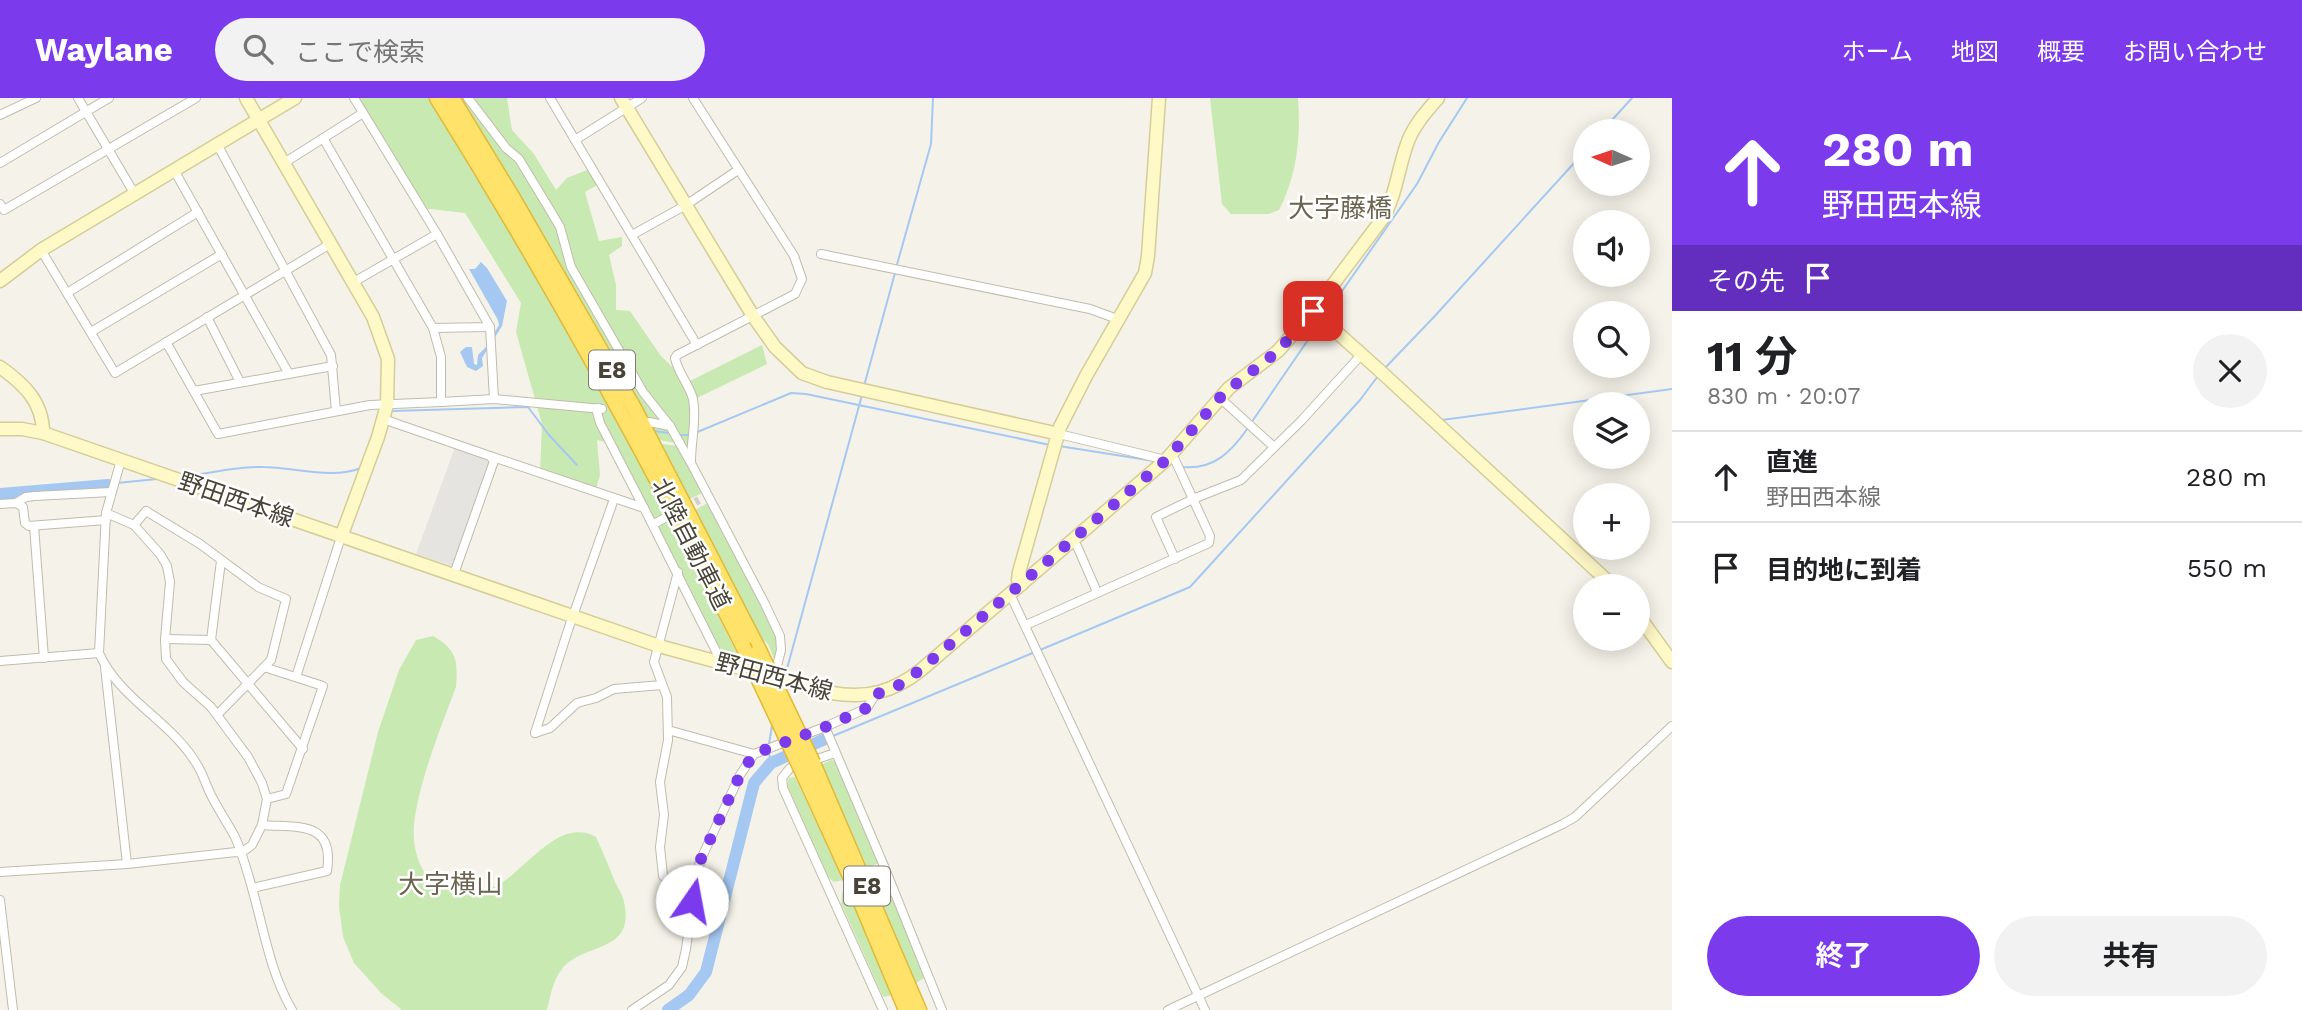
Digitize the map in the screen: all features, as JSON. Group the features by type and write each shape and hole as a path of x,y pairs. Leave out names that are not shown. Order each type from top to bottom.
{"highway":[{"name":"北陸自動車道","path":"437,98 515,225 615,400 807,766 919,1010"},
{"name":"北陸自動車道","path":"452,98 634,408 759,650 906,1010"}],"street":[{"path":"0,115 36,98"},
{"path":"78,98 134,193"},
{"path":"0,163 110,98"},
{"path":"246,98 373,317 388,359 385,412 378,437 341,537 296,677"},
{"path":"0,281 41,250 295,98"},
{"path":"354,98 490,327 495,398"},
{"path":"468,98 506,148 519,159 560,227 578,279 643,392 671,428 709,495 780,636 781,650 774,678"},
{"path":"550,98 697,345"},
{"path":"575,140 624,103 642,98"},
{"path":"691,463 693,400 688,382 675,358 794,294 802,279 794,256 693,98"},
{"path":"1021,584 1018,580 1019,572 1059,434 1086,376 1145,273 1159,98"},
{"name":"野田西本線","path":"0,429 43,433 659,646 832,694 875,695 910,679 1010,594 1168,458 1220,398 1319,316 1383,218 1393,197 1407,143 1416,124 1438,98"},
{"path":"0,204 4,210 193,99"},
{"path":"624,103 753,316 787,360 802,373 827,382 1175,460 1210,541 1026,625"},
{"path":"284,163 363,113"},
{"path":"323,138 433,328 441,357 442,402"},
{"path":"217,144 331,355 335,411"},
{"path":"174,170 289,374"},
{"path":"632,235 686,205 738,170"},
{"path":"67,293 198,212"},
{"path":"352,283 437,234"},
{"path":"41,250 115,373 330,244"},
{"path":"91,332 222,254"},
{"path":"821,254 1090,309 1120,320"},
{"path":"1319,316 1600,574"},
{"path":"207,317 240,382"},
{"path":"433,328 490,327"},
{"path":"166,342 218,434 370,405 490,456 644,508"},
{"path":"1175,559 1156,517 1241,480 1362,354"},
{"path":"194,391 333,366"},
{"path":"0,367 17,379 34,398 43,420 43,433"},
{"path":"385,412 442,402 495,398 600,414 722,663"},
{"path":"1220,398 1275,447"},
{"path":"649,422 671,428"},
{"path":"454,574 494,461 490,456"},
{"path":"121,460 106,517 99,653 105,667 127,864"},
{"path":"16,503 26,497 111,490"},
{"path":"699,500 709,495"},
{"path":"614,499 535,733 550,728 577,703 614,689 662,685"},
{"path":"0,504 16,503 23,506 26,526 106,517 134,525 154,545 166,566 170,582 166,659 171,668 217,715 248,757 267,799 262,825 252,845 241,853 0,872"},
{"path":"134,525 146,511 200,544 258,587 286,599 271,660 217,715"},
{"path":"654,524 663,519"},
{"path":"34,526 44,658"},
{"path":"1072,541 1077,546 1097,592"},
{"path":"221,561 211,640 303,749"},
{"path":"678,572 654,662 667,696 668,740 660,782 664,815 660,847 663,876 692,901"},
{"path":"1010,594 1205,1010"},
{"path":"1650,632 1672,662"},
{"path":"165,639 211,640"},
{"path":"0,661 99,653"},
{"path":"105,667 189,752 236,839 275,976 292,1010"},
{"path":"264,667 323,686 286,794 267,799"},
{"path":"632,1010 669,985 679,972 684,960 701,859 740,775 754,754 826,729 867,708 875,695"},
{"path":"1168,1010 1563,824 1574,817 1672,726"},
{"path":"826,729 942,1010"},
{"path":"668,730 754,754"},
{"path":"835,752 790,768 782,778 783,788 883,1010"},
{"path":"252,888 327,871 330,857 322,838 311,828 262,825"},
{"path":"0,900 13,1010"}],"green space":[{"path":"354,98 507,98 512,130 534,154 556,190 567,178 592,168 601,183 585,192 599,241 622,237 622,246 609,255 616,285 616,310 630,311 661,356 688,382 762,345 767,364 693,400 691,446 623,433 669,516 745,670 722,663 610,443 597,440 600,475 595,492 540,473 542,424 516,332 521,303 465,213 421,208"},
{"path":"1210,98 1298,98 1299,127 1294,169 1279,210 1269,214 1231,214 1222,204"},
{"path":"662,444 679,446 704,492 690,499"},
{"path":"709,502 776,637 775,661 768,644 757,635 695,510"},
{"path":"433,636 451,651 456,663 457,678 416,809 414,843 423,870 429,878 444,887 464,891 483,890 507,879 555,840 568,834 582,833 596,837 623,899 626,919 622,931 615,939 582,954 562,969 554,983 547,1010 402,1010 381,993 354,963 343,937 339,907 340,885 378,732 399,670 416,640"},
{"path":"835,761 880,863 867,867 821,765"},
{"path":"795,777 843,880 834,882 826,875 787,784 789,778"},
{"path":"878,873 884,875 926,977 916,983 871,877"},
{"path":"848,888 892,995 882,995 841,903 842,892"}],"shaded area":[{"path":"455,447 488,458 491,462 453,566 416,554"}],"water":[{"path":"481,262 507,301 502,326 482,358 483,366 476,371 467,367 460,352 466,347 472,347 474,364 477,365 478,355 499,325 469,269 475,269"}],"waterway":[{"path":"896,268 931,144 933,98"},
{"path":"1326,314 1417,184 1467,98"},
{"path":"1613,119 1632,98"},
{"path":"1384,369 1573,164"},
{"path":"864,386 895,273"},
{"path":"1251,423 1319,324"},
{"path":"1040,650 1190,587 1360,400 1378,376"},
{"path":"1442,420 1672,389"},
{"path":"695,433 791,393 1050,445"},
{"path":"785,676 862,395"},
{"path":"392,411 528,407 577,465"},
{"path":"1182,467 1203,466 1221,458 1248,428"},
{"path":"654,431 669,433"},
{"path":"678,435 690,435"},
{"path":"1059,446 1154,461"},
{"path":"187,476 254,467 325,473 361,468"},
{"path":"117,483 157,479"},
{"path":"0,494 108,485"},
{"path":"833,736 1035,652"},
{"path":"769,744 772,726"},
{"path":"668,1010 689,995 706,972 754,783 771,763 825,739"},
{"path":"769,753 771,763"}],"tunnel":[{"path":"685,508 699,500"}],"district":[{"name":"大字藤橋","path":"1340,208"},
{"name":"大字横山","path":"450,884"}],"route":[{"path":"692,901 701,859 740,775 754,754 867,708 875,695 910,679 1175,452 1224,393 1278,351 1313,311"}]}
